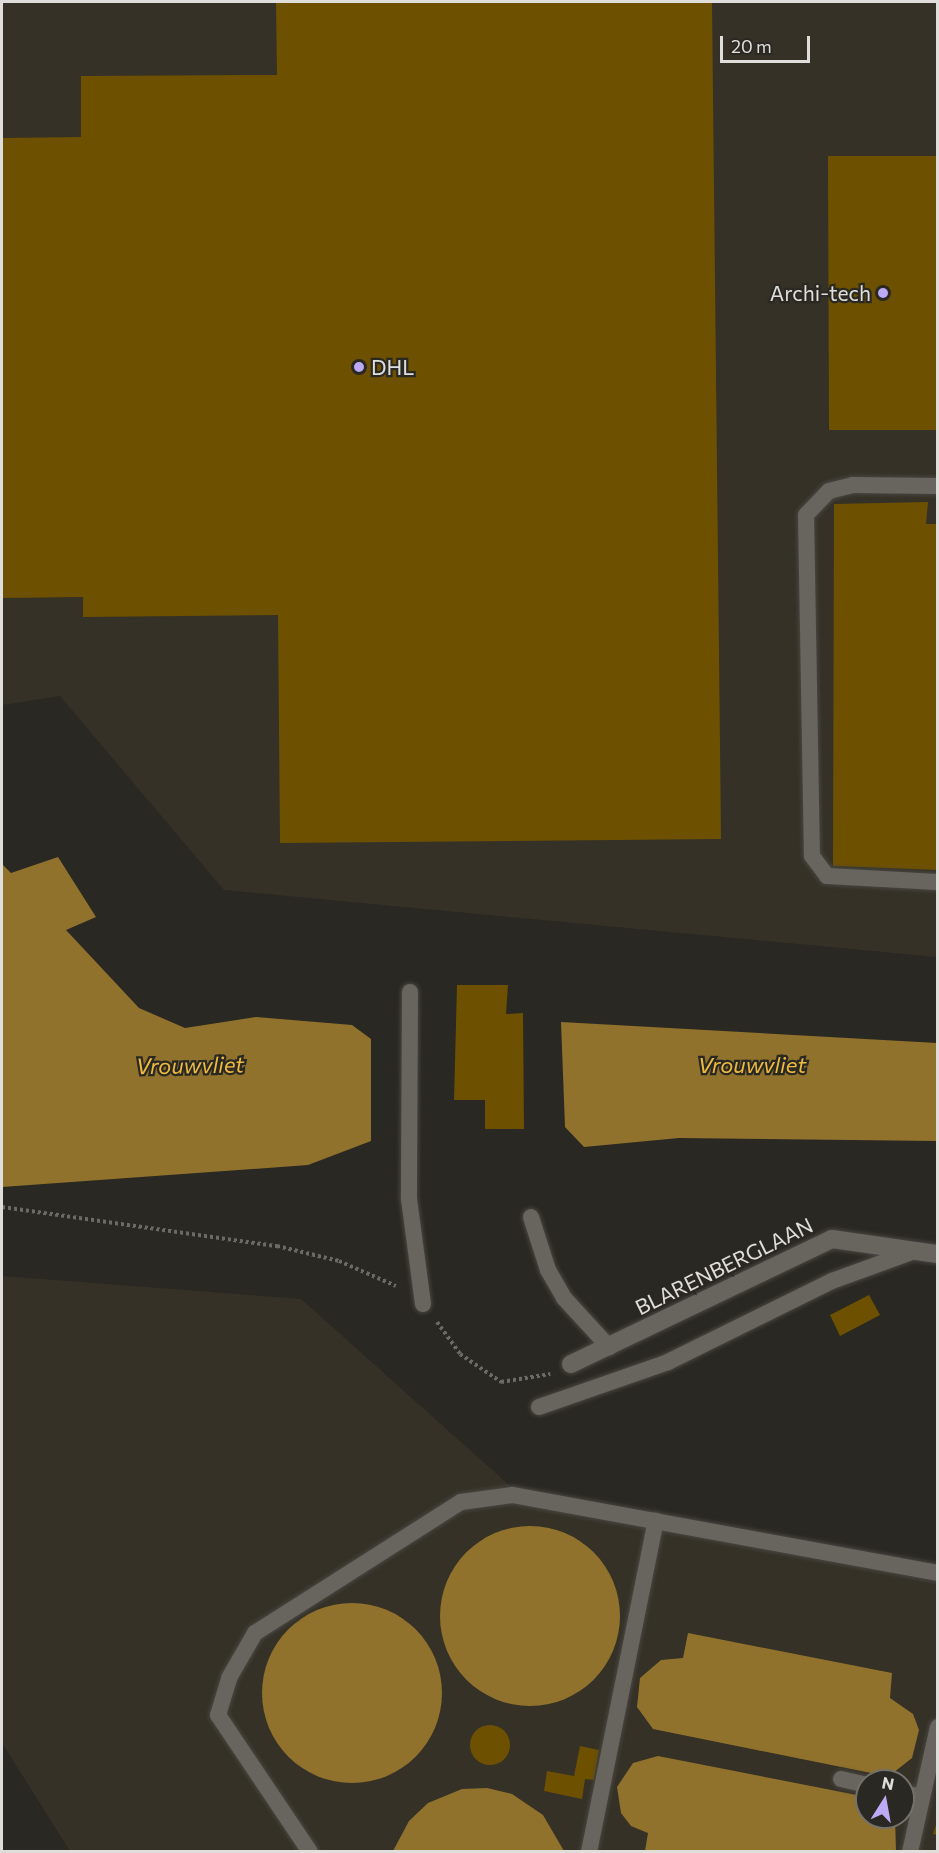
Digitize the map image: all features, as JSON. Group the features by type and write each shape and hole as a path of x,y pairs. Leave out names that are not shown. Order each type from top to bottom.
{"street":[{"name":"BLARENBERGLAAN","path":"571,1364 832,1239 909,1253 938,1254"}],"lane":[{"path":"938,486 854,485 829,491 806,515 812,856 827,876 938,882"},
{"path":"410,992 409,1199 423,1304"},
{"path":"531,1217 548,1270 564,1298 609,1347"},
{"path":"539,1407 668,1362 832,1281 909,1253"},
{"path":"310,1851 218,1715 229,1678 255,1633 461,1502 513,1495 938,1573"},
{"path":"589,1851 656,1521"},
{"path":"915,1784 938,1727"},
{"path":"841,1779 855,1782"},
{"path":"910,1829 910,1851"}],"path":[{"path":"2,1207 277,1246 389,1281 423,1304 460,1354 501,1382 538,1381 571,1364"}],"shaded area":[{"name":"DHL","path":"2,2 937,2 937,957 224,890 60,696 2,705"},
{"path":"2,1276 301,1299 509,1485 937,1570 937,1851 70,1851 2,1743"}],"water":[{"name":"Vrouwvliet","path":"58,857 96,917 66,930 139,1008 185,1028 256,1017 352,1025 371,1039 371,1141 308,1165 2,1187 2,864 11,873"},
{"name":"Vrouwvliet","path":"561,1022 937,1043 937,1141 679,1138 584,1147 565,1127"},
{"path":"530,1526 548,1527 565,1533 594,1552 613,1581 619,1598 619,1634 613,1651 594,1680 565,1699 548,1705 530,1706 512,1705 495,1699 466,1680 447,1651 441,1634 440,1616 441,1598 447,1581 466,1552 495,1533 512,1527"},
{"path":"352,1603 387,1610 416,1629 435,1658 442,1693 435,1728 416,1757 387,1776 352,1783 317,1776 288,1757 269,1728 262,1693 269,1658 288,1629 317,1610"},
{"path":"688,1633 892,1673 890,1698 913,1714 919,1730 912,1758 898,1769 855,1770 653,1729 637,1707 640,1678 661,1660 683,1658"},
{"path":"658,1756 855,1795 855,1829 895,1829 896,1851 645,1851 648,1833 631,1826 621,1813 617,1787 633,1763"},
{"path":"487,1788 512,1794 543,1815 564,1851 393,1851 409,1821 428,1803 462,1789"}],"building":[{"name":"DHL","path":"276,2 712,2 721,839 280,843 278,615 83,617 83,597 2,598 2,138 81,137 81,76 277,75"},
{"name":"Archi-tech","path":"828,156 938,156 938,430 829,430"},
{"path":"928,502 926,524 938,524 938,870 833,866 834,504"},
{"path":"457,985 508,985 506,1014 523,1013 524,1129 485,1129 485,1100 454,1100"},
{"path":"869,1295 880,1315 840,1336 830,1315"},
{"path":"490,1725 504,1731 510,1745 504,1759 490,1765 476,1759 470,1745 476,1731"},
{"path":"580,1746 599,1750 594,1780 585,1779 582,1799 544,1791 547,1771 574,1776"},
{"path":"938,1819 938,1835 933,1834"}],"place":[{"name":"Archi-tech","path":"883,293"},
{"name":"DHL","path":"359,367"}]}
